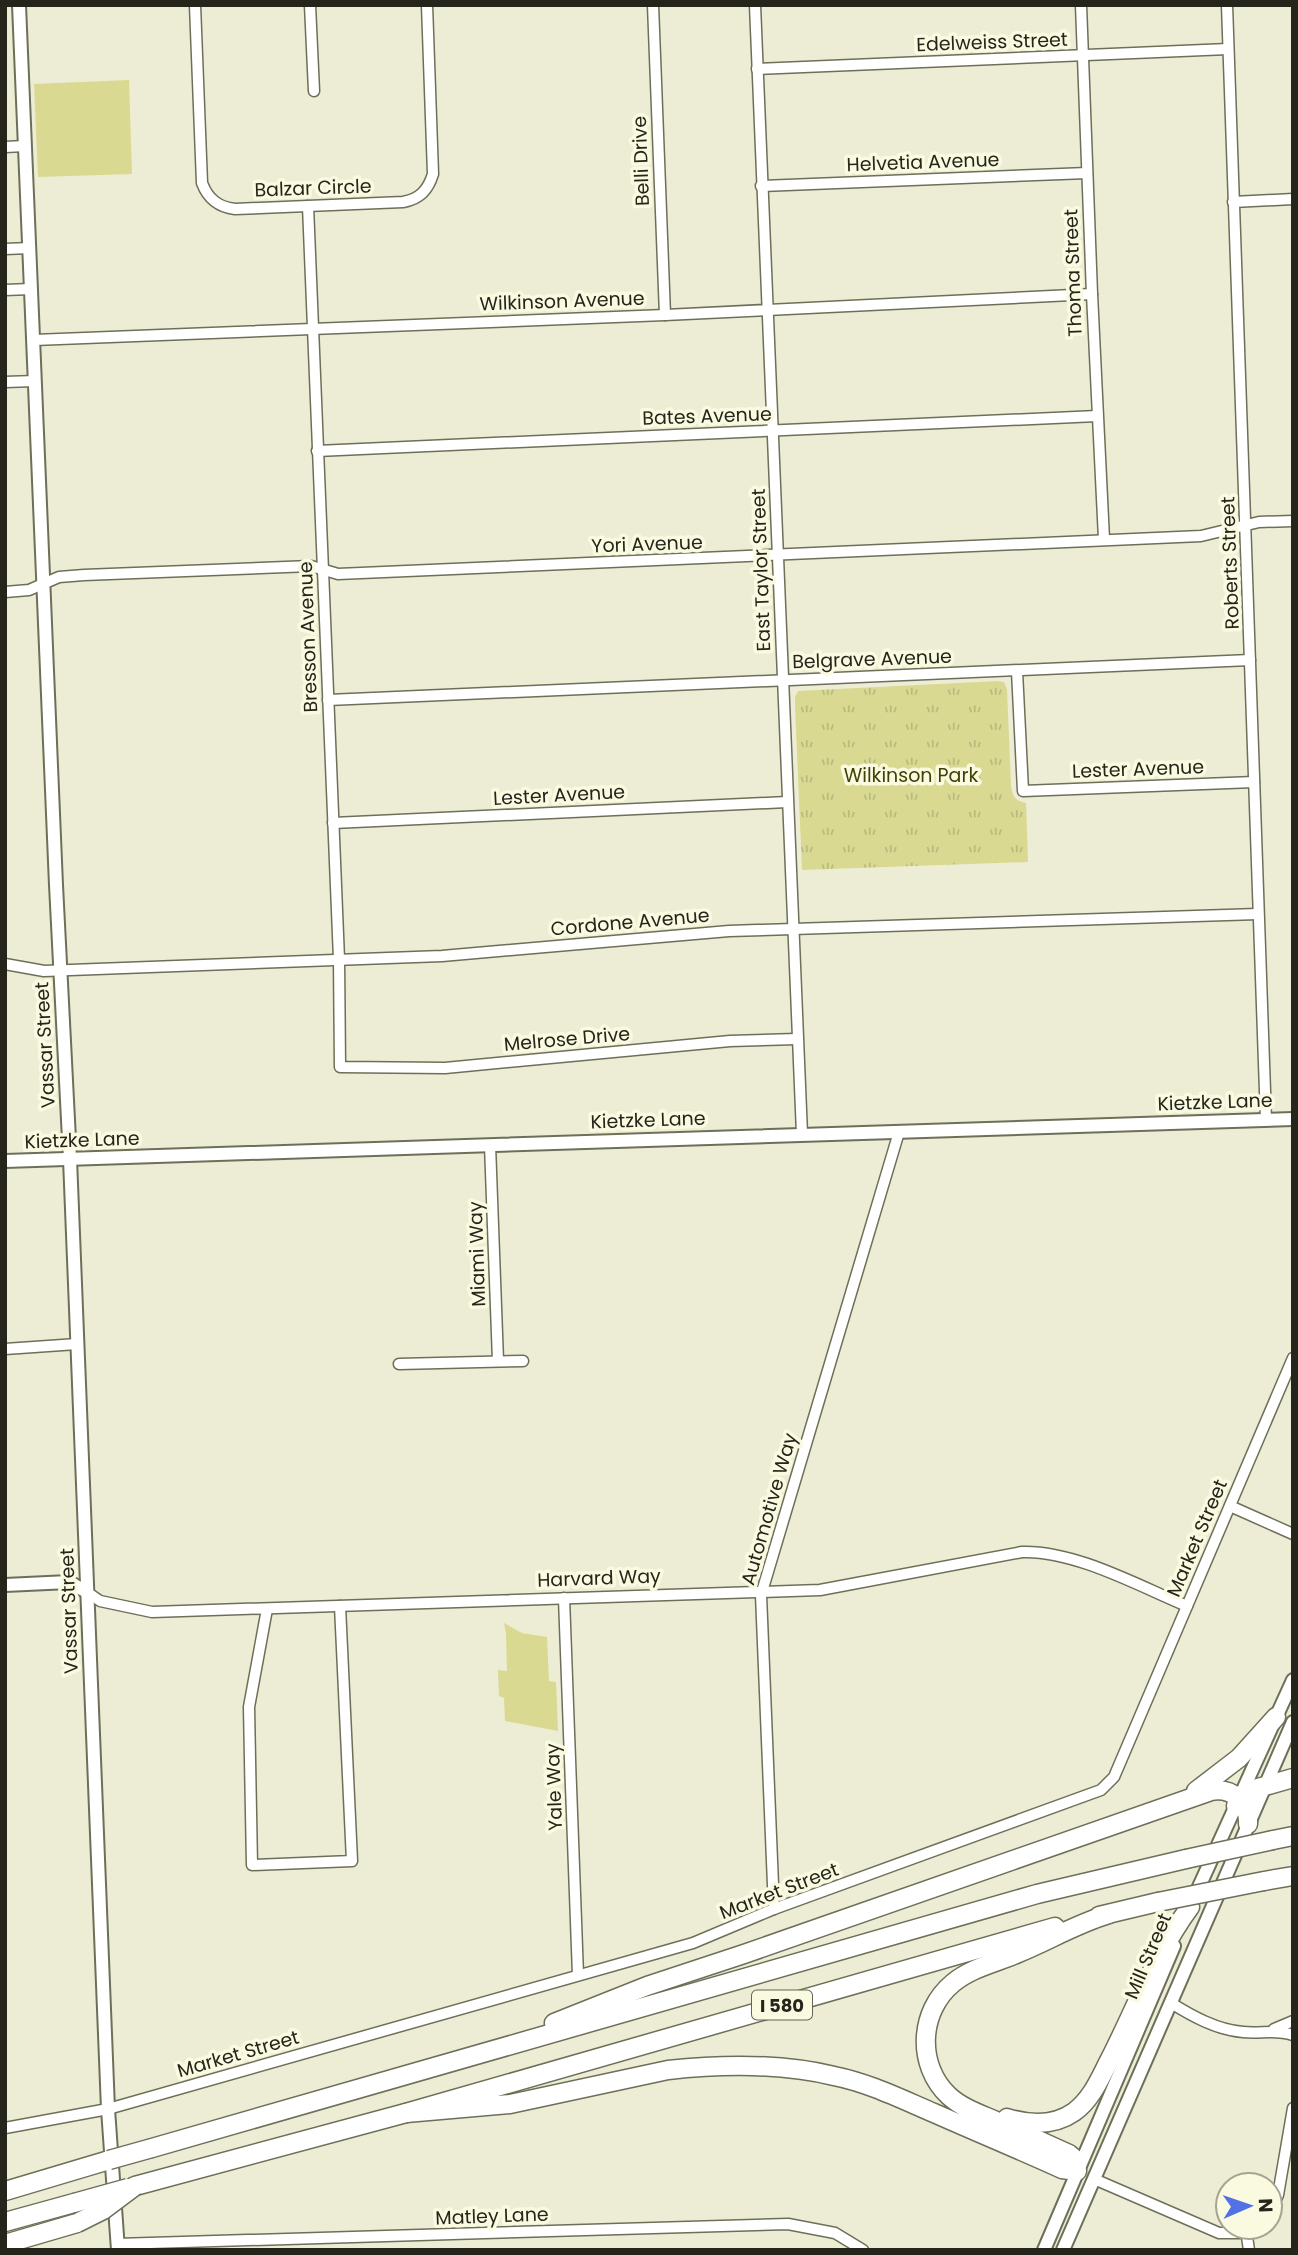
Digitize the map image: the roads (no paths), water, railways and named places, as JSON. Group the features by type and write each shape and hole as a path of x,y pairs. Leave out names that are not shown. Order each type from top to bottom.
{"highway":[{"path":"1162,1809 1190,1795 1225,1770 1284,1719"},
{"path":"1239,1802 1265,1786 1293,1779"},
{"path":"510,2045 573,2015 647,1986 1215,1790 1228,1792 1239,1802 1247,1812 1248,1824"},
{"path":"1280,1839 1293,1830"},
{"name":"I 580","path":"72,2167 152,2148 1037,1894 1280,1839"},
{"name":"I 580","path":"5,2222 406,2113 1021,1936 1158,1902 1293,1876"},
{"path":"967,2108 1021,2122 1041,2123 1058,2120 1081,2107 1092,2093 1166,1944 1190,1907"},
{"path":"1086,2175 1069,2154 967,2108 942,2089 928,2062 927,2027 938,1999 951,1984 969,1972 1019,1953 1078,1924 1109,1914"},
{"path":"406,2113 510,2104 668,2070 764,2066 824,2073 855,2081 1062,2169 1086,2175"},
{"path":"5,2179 72,2167"},
{"path":"5,2191 72,2167"},
{"path":"5,2244 77,2223 103,2210 135,2186"}],"main road":[{"name":"Vassar Street","path":"19,5 60,970 71,1159 108,2109 117,2247"},
{"name":"Kietzke Lane","path":"5,1161 1293,1119"},
{"name":"Harvard Way","path":"5,1586 69,1582 87,1592"},
{"name":"Mill Street","path":"1044,2250 1086,2175 1171,2003 1265,1786 1293,1680"},
{"name":"Mill Street","path":"1063,2250 1086,2175 1190,1907 1239,1802 1284,1719"}],"street":[{"name":"Balzar Circle","path":"195,5 202,183 205,192 217,204 226,208 411,201 419,197 430,183 433,174 427,5"},
{"path":"310,5 314,92"},
{"name":"Belli Drive","path":"653,5 665,315"},
{"name":"East Taylor Street","path":"755,5 802,1134"},
{"name":"Thoma Street","path":"1081,5 1104,539"},
{"name":"Roberts Street","path":"1227,5 1266,1120"},
{"name":"Edelweiss Street","path":"757,69 1228,49"},
{"path":"5,147 25,146"},
{"name":"Helvetia Avenue","path":"761,186 1087,173"},
{"path":"1233,202 1293,199"},
{"name":"Bresson Avenue","path":"308,206 339,959 340,1068"},
{"path":"5,249 30,248"},
{"path":"5,290 32,289"},
{"name":"Wilkinson Avenue","path":"34,340 1092,295"},
{"path":"5,382 35,381"},
{"name":"Bates Avenue","path":"317,450 1097,416"},
{"name":"Yori Avenue","path":"5,592 29,590 59,577 83,575 309,566 338,574 778,556 1201,536 1217,534 1246,524 1293,522"},
{"name":"Belgrave Avenue","path":"328,700 1250,660"},
{"name":"Lester Avenue","path":"1017,671 1023,791 1254,782"},
{"name":"Lester Avenue","path":"333,823 787,802"},
{"name":"Cordone Avenue","path":"5,964 32,971 442,956 729,931 1258,914"},
{"name":"Melrose Drive","path":"340,1068 445,1068 730,1041 797,1039"},
{"name":"Automotive Way","path":"774,1909 762,1592 899,1132"},
{"name":"Miami Way","path":"490,1145 498,1361"},
{"path":"5,1349 77,1344"},
{"name":"Market Street","path":"5,2128 108,2109 693,1943 774,1909 1101,1790 1114,1777 1230,1506 1289,1379 1293,1358"},
{"path":"399,1364 523,1360"},
{"path":"1230,1506 1293,1534"},
{"name":"Harvard Way","path":"87,1592 100,1601 143,1612 820,1590 1022,1552 1041,1551 1070,1557 1187,1606"},
{"name":"Yale Way","path":"564,1598 578,1975"},
{"path":"267,1609 249,1707 253,1865 352,1861 340,1606"},
{"path":"1171,2003 1222,2029 1257,2033 1277,2031 1293,2035"},
{"path":"1257,2033 1293,2021"},
{"path":"1282,2171 1293,2108"},
{"path":"1086,2175 1214,2231"},
{"name":"Matley Lane","path":"117,2247 788,2224 835,2234 863,2250"}],"park label":[{"name":"Wilkinson Park","path":"911,775"}]}
